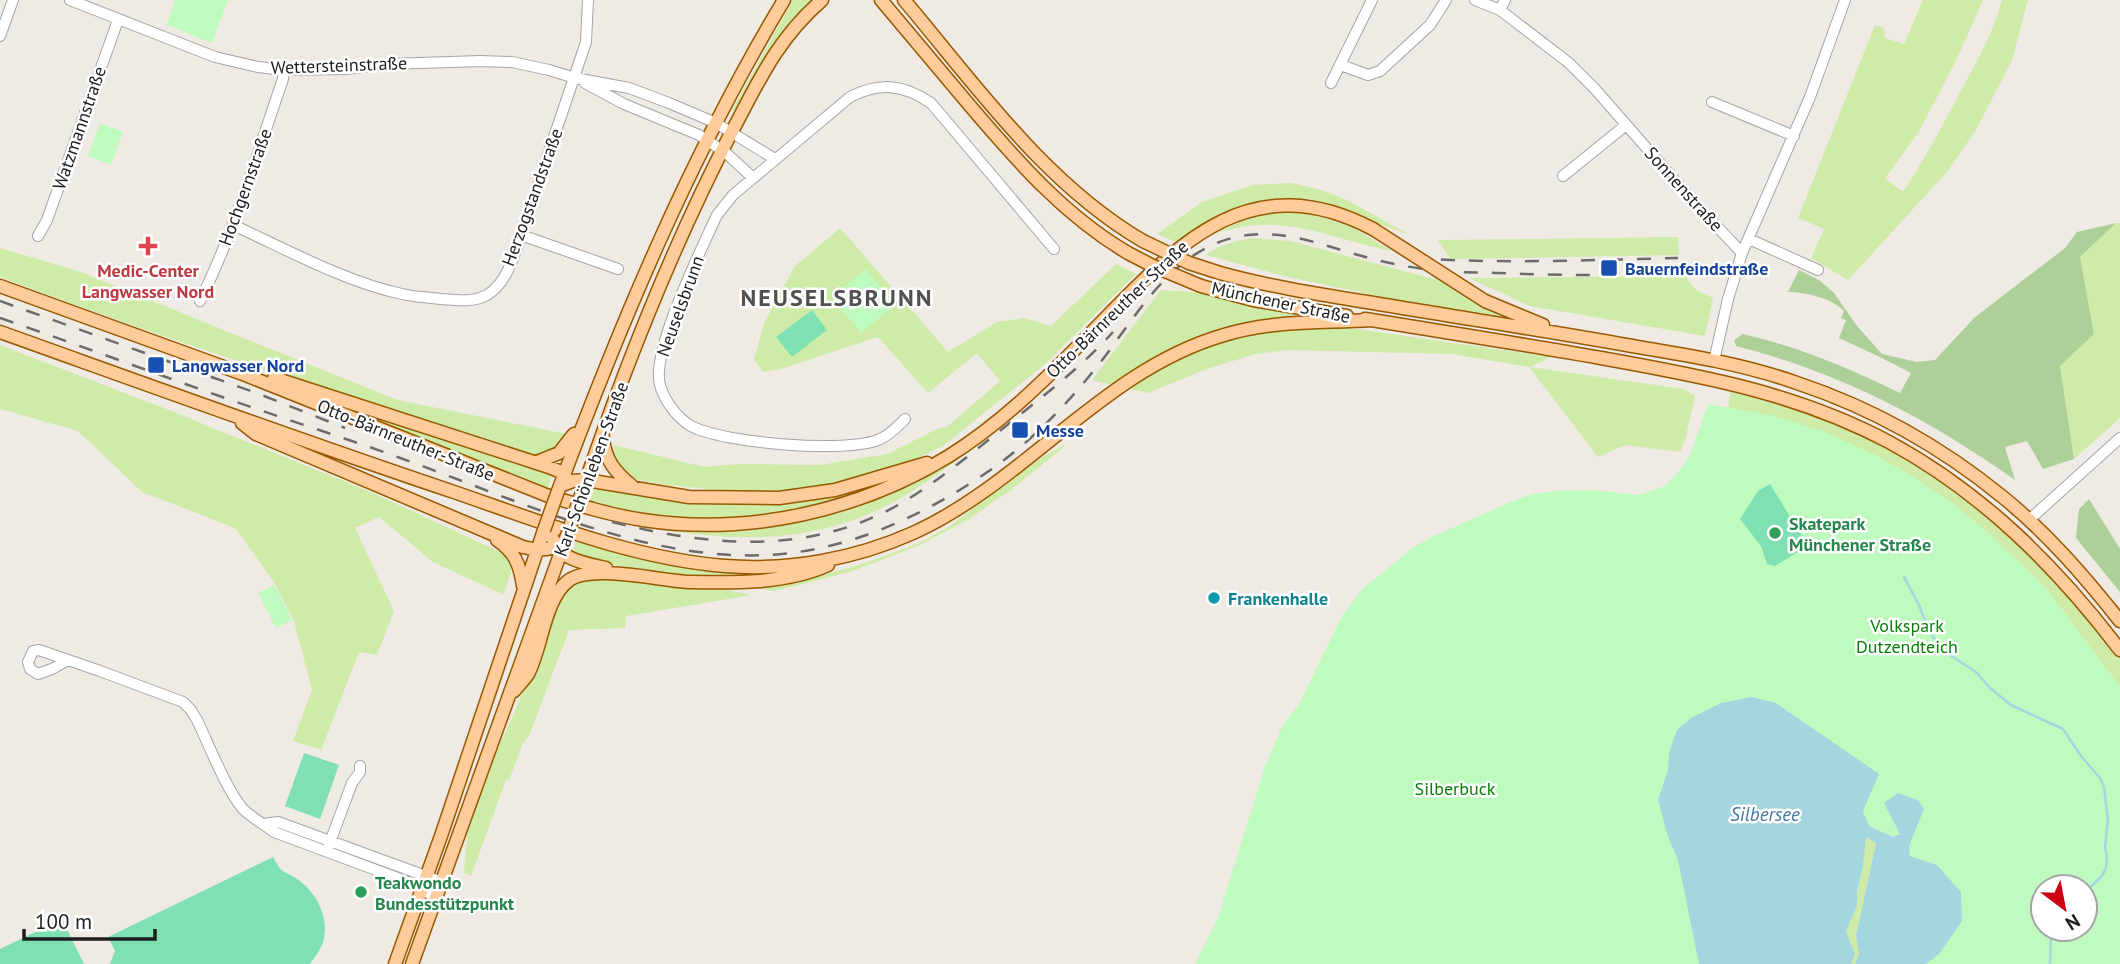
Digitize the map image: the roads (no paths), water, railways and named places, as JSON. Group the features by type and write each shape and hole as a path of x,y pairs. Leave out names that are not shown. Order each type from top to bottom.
{"main road":[{"name":"Karl-Schönleben-Straße","path":"395,964 537,550 548,527 586,416 654,254 707,140 784,0"},
{"name":"Karl-Schönleben-Straße","path":"412,964 574,514 576,497 586,480 668,266 732,132 775,52 797,23 821,0"},
{"name":"Münchener Straße","path":"881,0 1031,175 1073,215 1128,253 1200,286 1274,304 1708,377 1785,398 1847,421 1902,450 1966,491 2014,531 2063,580 2120,650"},
{"name":"Münchener Straße","path":"904,0 1055,175 1094,209 1143,241 1189,263 1220,273 1302,291 1714,360 1798,383 1852,405 1910,434 1971,472 2029,520 2077,569 2120,621"},
{"name":"Otto-Bärnreuther-Straße","path":"0,286 243,374 539,493 596,510 657,522 699,524 773,520 809,513 890,487 941,460 983,432 1021,401 1154,269 1181,246 1209,227 1244,213 1283,206 1328,211 1351,218 1373,229 1485,301 1505,311 1576,336"},
{"name":"Otto-Bärnreuther-Straße","path":"509,696 527,675 552,606 565,584 573,578 589,573 625,574 688,582 752,580 809,573 848,556 897,540 960,509 1107,397 1137,376 1182,351 1224,334 1264,326 1371,320"},
{"name":"Otto-Bärnreuther-Straße","path":"0,332 234,416 601,541 663,557 749,567 793,565 848,556"},
{"path":"1708,377 1714,360"},
{"name":"Otto-Bärnreuther-Straße","path":"243,374 266,376 536,462 553,468 563,484 586,480 701,498 797,497 856,485 906,468 941,460"},
{"path":"1785,398 1787,390 1798,383"},
{"name":"Otto-Bärnreuther-Straße","path":"234,416 256,434 485,532 537,550 562,544 572,559 625,574"},
{"path":"536,462 559,453 586,416"},
{"path":"603,435 610,465 635,489"},
{"path":"563,484 573,488 576,497"},
{"path":"2014,531 2029,520"},
{"path":"548,527 562,544"},
{"name":"Otto-Bärnreuther-Straße","path":"485,532 513,554 520,568 524,589"}],"street":[{"path":"0,36 13,0"},
{"name":"Wettersteinstraße","path":"70,0 215,57 258,67 284,70 481,61 526,64 575,78 629,88 732,132"},
{"name":"Herzogstandstraße","path":"233,225 351,278 399,293 459,301 474,300 493,290 515,254 575,78 586,42 588,0"},
{"path":"1331,83 1372,0"},
{"path":"1341,65 1368,75 1380,71 1430,25 1446,0"},
{"name":"Sonnenstraße","path":"1475,0 1503,5 1569,64 1595,89 1742,253"},
{"path":"1714,360 1742,253 1794,136 1845,0"},
{"name":"Watzmannstraße","path":"38,236 47,220 118,20"},
{"name":"Hochgernstraße","path":"200,301 233,225 284,70"},
{"name":"Wettersteinstraße","path":"575,78 624,104 680,126 723,150"},
{"name":"Neuselsbrunn","path":"905,419 879,440 866,443 815,446 761,442 708,433 692,426 681,419 666,400 659,384 660,354 717,215 733,195 850,97 873,88 888,86 917,93 931,103 1054,249"},
{"path":"1712,102 1794,136"},
{"path":"1563,176 1626,125"},
{"path":"732,132 775,159"},
{"path":"723,150 752,178"},
{"path":"522,235 618,269"},
{"path":"1749,239 1818,270"},
{"path":"2029,520 2120,438"},
{"path":"68,660 183,702 191,709 238,801 252,817 274,832 402,880 436,897"},
{"path":"327,852 352,783 360,772 360,766"},
{"path":"264,824 278,822 442,882"}],"water":[{"name":"Silbersee","path":"1751,697 1776,703 1879,774 1863,811 1869,826 1893,837 1900,834 1884,803 1898,793 1918,800 1924,809 1909,846 1910,856 1937,865 1961,892 1962,921 1939,954 1926,964 1855,964 1859,954 1856,936 1876,843 1866,837 1857,906 1846,931 1855,954 1851,964 1699,964 1678,860 1668,837 1658,800 1677,730 1691,718 1721,703"}],"waterway":[{"path":"1904,577 1928,629 1942,650 1976,672 2011,705 2063,729 2100,778 2104,787 2108,820 2106,868 2099,879"},
{"path":"2050,964 2051,943"}],"railway":[{"path":"0,318 385,452 582,525 674,548 721,554 768,555 826,547 881,530 959,491 983,475 1041,429 1067,402 1170,274 1211,245 1236,237 1252,234 1284,236 1389,263 1443,271 1569,275 1685,274"},
{"path":"1413,258 1512,261 1678,258"},
{"path":"0,301 259,394 345,428"},
{"path":"612,522 685,537 757,542 829,533 864,521 898,505 951,469 1059,383 1113,332"}],"place":[{"name":"Medic-Center Langwasser Nord","path":"148,246"},
{"name":"Bauernfeindstraße","path":"1609,268"},
{"name":"Langwasser Nord","path":"156,365"},
{"name":"Messe","path":"1020,430"},
{"name":"Skatepark Münchener Straße","path":"1775,533"},
{"name":"Frankenhalle","path":"1214,598"},
{"name":"Teakwondo Bundesstützpunkt","path":"361,892"}],"district":[{"name":"NEUSELSBRUNN","path":"837,297"}],"park label":[{"name":"Volkspark Dutzendteich","path":"1907,635"},
{"name":"Silberbuck","path":"1455,788"}]}
